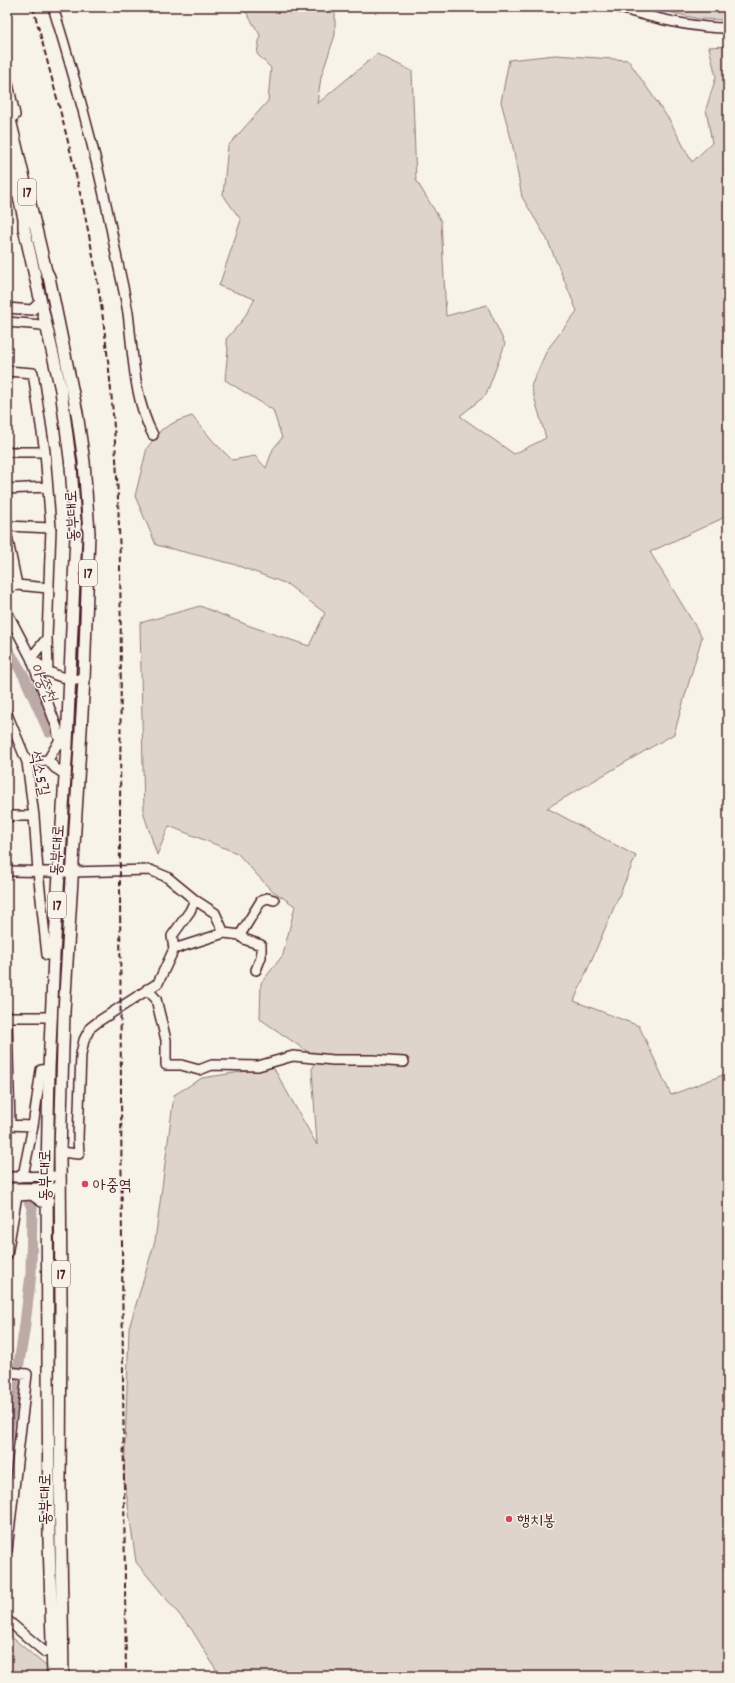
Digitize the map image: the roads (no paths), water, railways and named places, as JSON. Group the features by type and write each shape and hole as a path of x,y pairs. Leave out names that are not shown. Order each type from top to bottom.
{"main road":[{"path":"7,84 50,269 49,277"},
{"name":"동부대로","path":"7,107 46,271 49,277 71,379 84,462 89,533 84,680 71,872 64,1012 60,1152 60,1483 63,1676"},
{"name":"동부대로","path":"7,142 24,219 24,228 61,390 71,466 76,535 70,679 63,739 66,775 54,955 47,1176 49,1532 53,1676"},
{"name":"동부대로","path":"7,170 10,193 19,220 24,228"},
{"path":"10,1187 32,1194 42,1201 48,1200"}],"street":[{"path":"52,7 72,71 104,190 127,313 134,367 142,407 145,420 153,434"},
{"path":"617,7 673,22 713,28 728,28"},
{"path":"7,308 32,310 41,301"},
{"path":"7,322 42,325 48,330"},
{"path":"7,371 33,373 45,452 51,528 46,638 48,672"},
{"path":"7,452 45,452"},
{"path":"7,488 47,487"},
{"path":"7,526 51,528"},
{"path":"7,536 17,585"},
{"path":"7,589 17,585 48,588"},
{"path":"7,612 31,658 57,728 63,739 48,760 27,762"},
{"path":"31,658 46,638"},
{"path":"31,658 48,672 56,676 84,680"},
{"name":"석소5길","path":"7,714 12,736 27,762 34,816 47,955 54,955"},
{"path":"48,760 55,768 66,775"},
{"path":"7,816 34,816"},
{"path":"7,871 71,872 150,870 167,877 195,900 215,913 224,933"},
{"path":"240,935 261,901 267,898 274,900"},
{"path":"60,1152 79,1154 78,1138 81,1054 84,1040 90,1028 158,983 174,949 172,936 190,911 195,900"},
{"path":"174,949 224,933 240,935 244,939 261,945 261,957 256,970"},
{"path":"147,990 156,999 166,1040 166,1065 181,1065 199,1070 212,1065 258,1066 293,1056 332,1060 404,1062"},
{"path":"34,1126 9,1125 7,1017 52,1017"},
{"path":"7,1255 10,1187 24,1171 34,1126 41,1070 50,1070"},
{"path":"20,1177 60,1176"},
{"path":"10,1187 60,1188"},
{"path":"7,1372 27,1374 8,1529 7,1550"},
{"path":"7,1620 45,1652 53,1650"}],"waterway":[{"name":"아중천","path":"7,648 24,676 49,732"},
{"path":"7,1437 24,1332 31,1274 32,1208 29,1201"}],"railway":[{"path":"33,7 73,162 90,240 103,319 111,389 116,460 119,530 121,672 120,982 126,1676"}],"place":[{"name":"아중역","path":"85,1184"},
{"name":"행치봉","path":"509,1519"}]}
